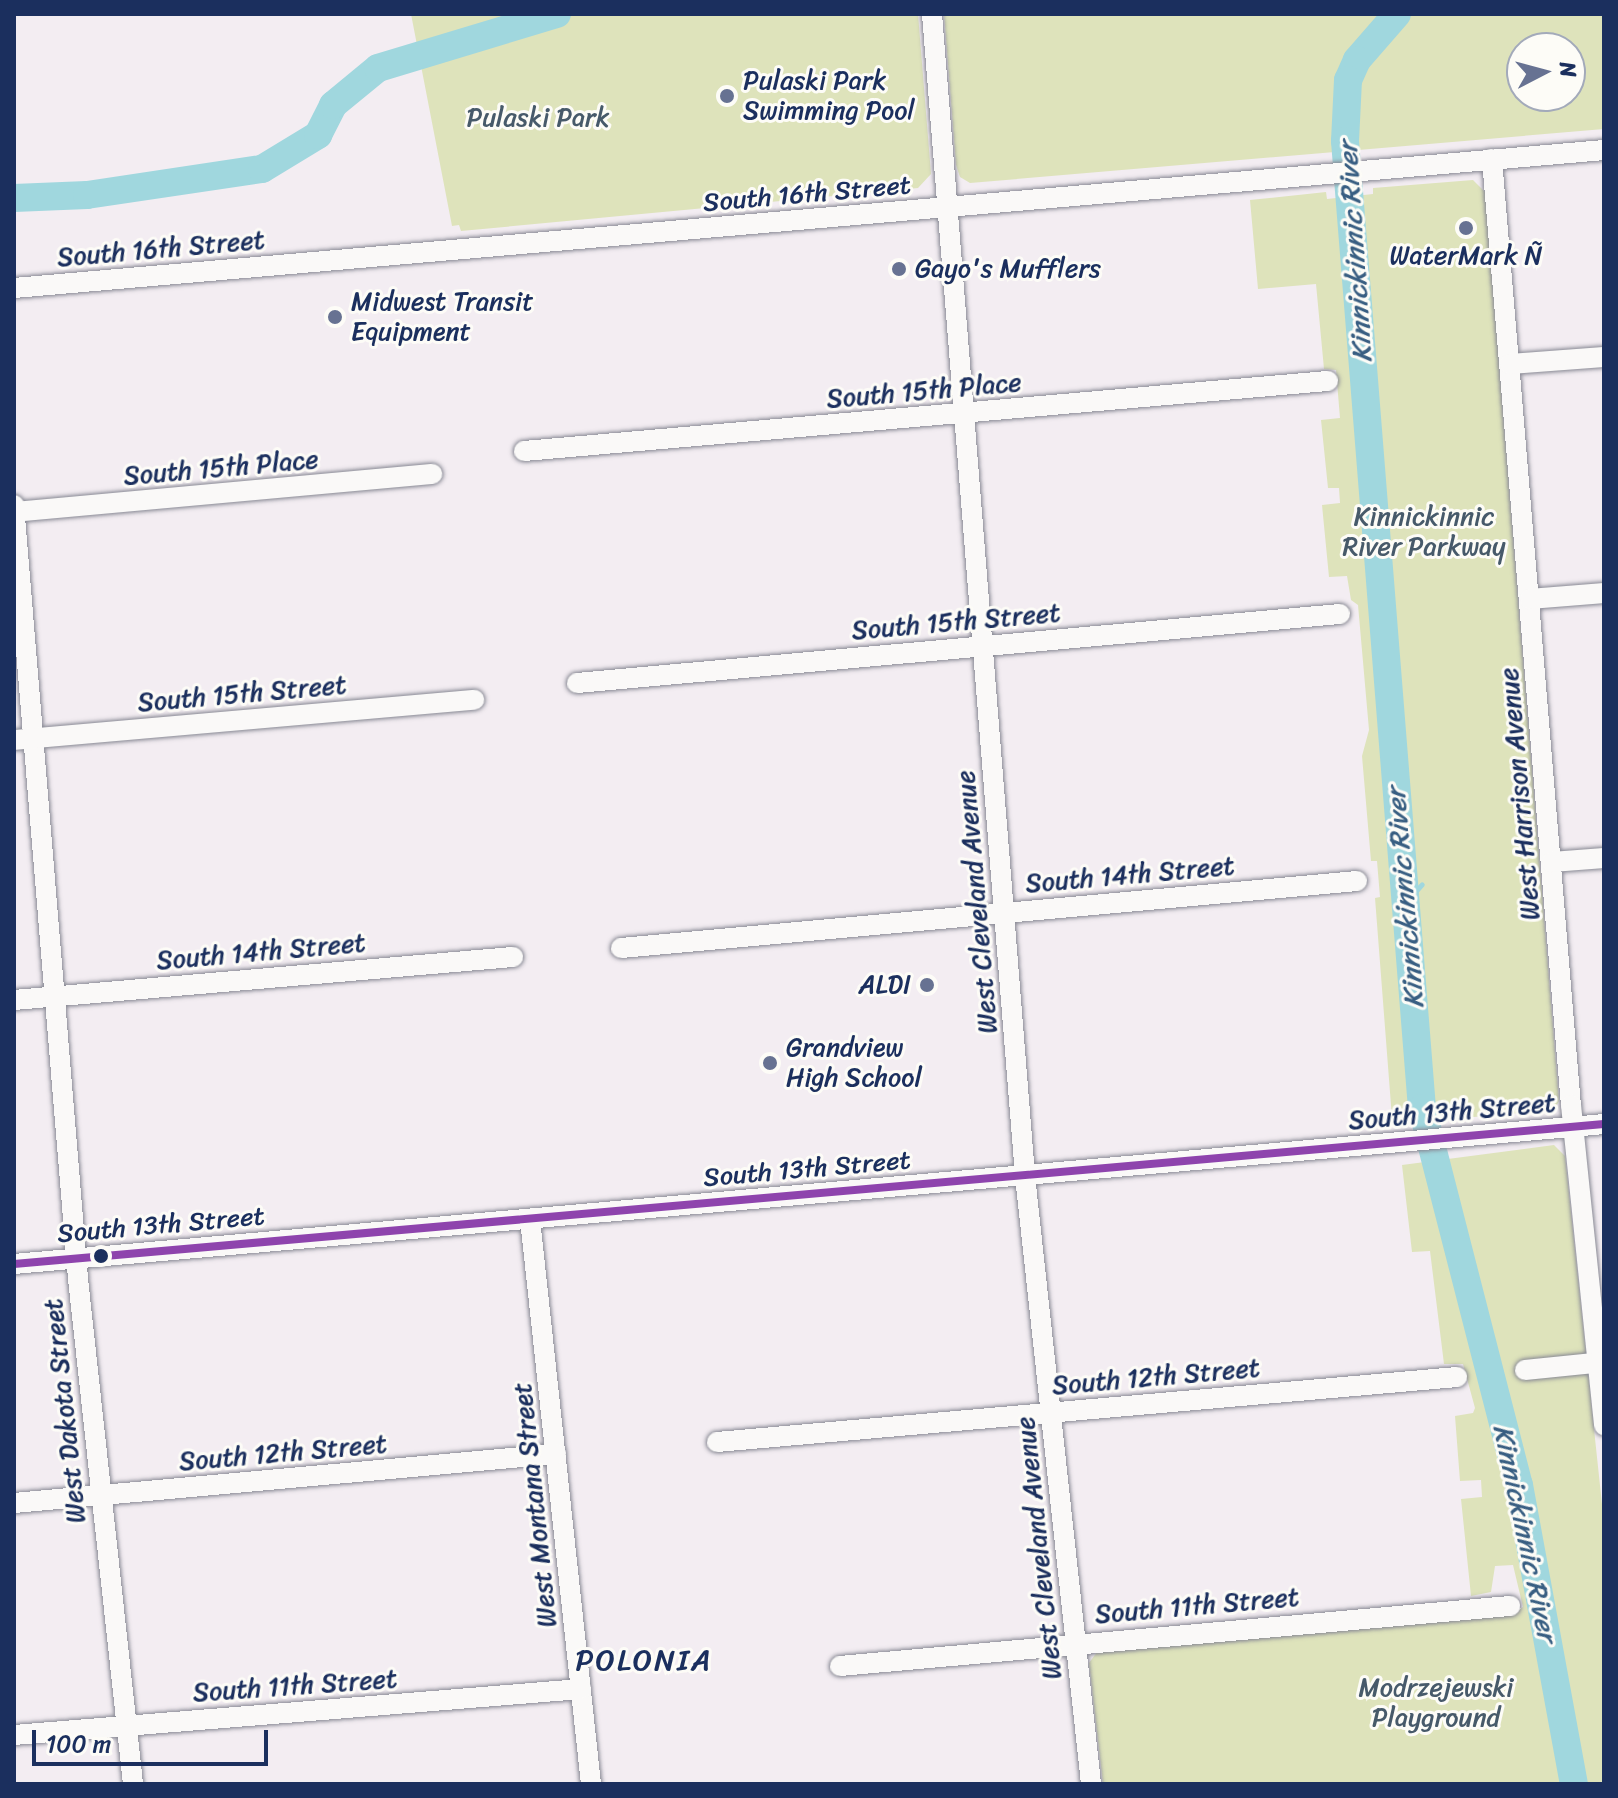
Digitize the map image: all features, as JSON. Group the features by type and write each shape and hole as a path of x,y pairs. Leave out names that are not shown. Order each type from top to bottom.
{"street":[{"name":"West Cleveland Avenue","path":"932,14 1025,1176 1091,1784"},
{"name":"South 16th Street","path":"14,288 1604,150"},
{"name":"West Harrison Avenue","path":"1492,159 1574,1127 1601,1363 1604,1425"},
{"path":"1510,364 1604,357"},
{"name":"South 15th Place","path":"524,451 1328,381"},
{"name":"South 15th Place","path":"14,512 432,474"},
{"name":"West Dakota Street","path":"14,505 24,739 55,996 76,1259 133,1784"},
{"path":"1530,599 1604,593"},
{"name":"South 15th Street","path":"577,683 1340,614"},
{"name":"South 15th Street","path":"24,739 474,700"},
{"path":"1552,862 1604,858"},
{"name":"South 14th Street","path":"621,948 1357,881"},
{"name":"South 14th Street","path":"14,1000 513,957"},
{"name":"South 13th Street","path":"14,1264 1604,1124"},
{"name":"West Montana Street","path":"530,1219 591,1784"},
{"path":"1525,1370 1601,1363"},
{"name":"South 12th Street","path":"717,1442 1457,1377"},
{"name":"South 12th Street","path":"14,1503 556,1454"},
{"name":"South 11th Street","path":"840,1666 1510,1606"},
{"name":"South 11th Street","path":"14,1735 581,1689"}],"green space":[{"name":"Pulaski Park","path":"411,14 918,14 931,174 918,188 461,231 459,225 452,226"},
{"path":"944,14 1604,14 1604,129 970,183 960,177 956,165"},
{"name":"Kinnickinnic River Parkway","path":"1473,180 1485,192 1559,1101 1554,1110 1450,1119 1449,1114 1392,1118 1375,898 1380,897 1377,861 1371,861 1362,756 1369,730 1358,605 1351,600 1347,576 1329,577 1322,505 1340,503 1339,488 1328,488 1321,420 1340,418 1336,370 1324,369 1316,284 1258,289 1250,200 1326,192 1327,199 1373,194 1373,188"},
{"name":"Modrzejewski Playground","path":"1554,1145 1565,1156 1604,1523 1604,1784 1103,1784 1089,1663 1097,1652 1510,1615 1523,1607 1513,1565 1495,1566 1491,1592 1471,1596 1461,1499 1482,1497 1481,1480 1460,1481 1455,1416 1473,1413 1475,1408 1463,1364 1444,1364 1430,1251 1412,1252 1402,1165"}],"waterway":[{"name":"Kinnickinnic River","path":"14,198 87,195 262,169 318,135 333,105 378,68 557,14"},
{"name":"Kinnickinnic River","path":"1397,14 1357,60 1348,80 1345,141 1422,1108 1519,1485 1574,1784"},
{"path":"1405,903 1422,884"}],"transit line":[{"path":"14,1264 1604,1124"}],"place":[{"name":"Pulaski Park Swimming Pool","path":"727,96"},
{"name":"WaterMark Ñ","path":"1466,228"},
{"name":"Gayo's Mufflers","path":"899,269"},
{"name":"Midwest Transit Equipment","path":"335,317"},
{"name":"ALDI","path":"927,985"},
{"name":"Grandview High School","path":"770,1063"}],"district":[{"name":"POLONIA","path":"644,1660"}]}
